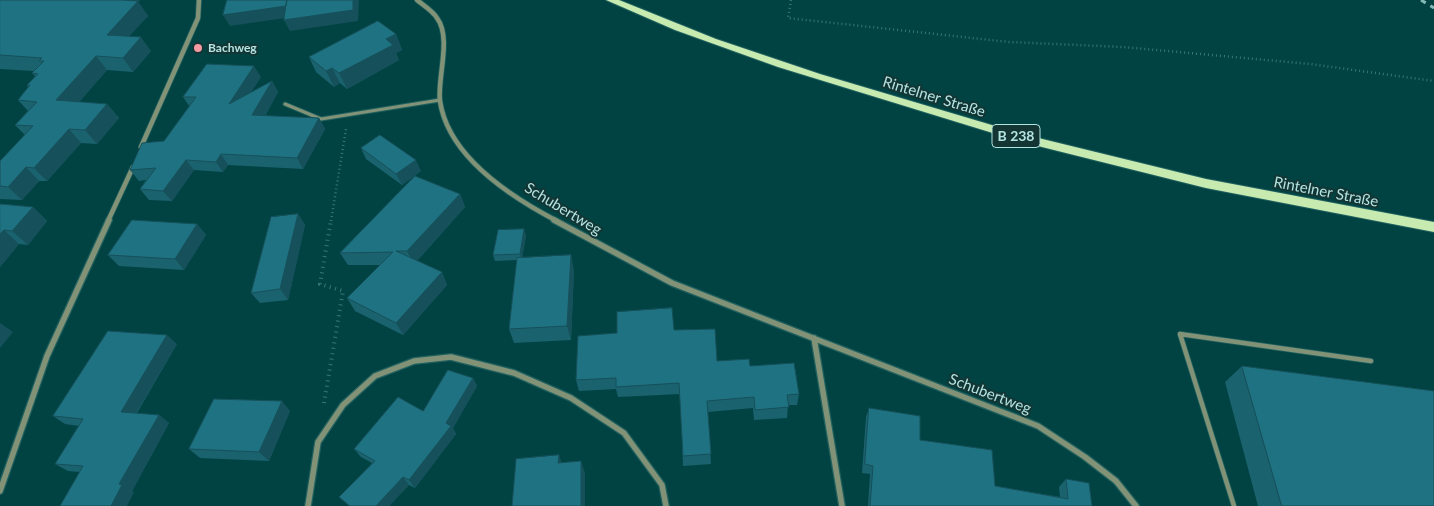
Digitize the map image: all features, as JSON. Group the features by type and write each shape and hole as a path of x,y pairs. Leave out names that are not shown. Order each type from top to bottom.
{"main road":[{"name":"Rintelner Straße","path":"611,0 729,47 846,86 965,122 1070,150 1251,193 1434,227"}],"street":[{"path":"138,154 198,18 200,0"},
{"name":"Schubertweg","path":"417,0 438,18 444,40 440,100 446,122 456,142 487,175 528,206 672,283 1038,426 1085,457 1116,481 1136,506"},
{"path":"0,491 47,356 135,162"},
{"path":"814,338 842,506"},
{"path":"308,506 318,442 343,405 375,376 414,361 451,357 522,377 571,398 624,434 662,485 666,506"}],"lane":[{"path":"285,104 321,119 440,100"},
{"path":"1234,506 1180,334 1371,361"}],"path":[{"path":"791,0 788,18 1009,42 1123,47 1273,60 1434,81"},
{"path":"324,404 343,291 320,284 348,116"}],"building":[{"path":"0,0 138,1 107,35 141,37 123,58 96,56 56,100 107,104 85,130 69,129 34,168 26,167 8,187 0,186 0,161 33,126 15,125 37,102 18,100 30,85 27,85 38,74 32,73 44,61 39,61 42,58 0,55"},
{"path":"227,0 287,0 286,6 223,15"},
{"path":"287,0 353,0 353,10 284,20"},
{"path":"378,21 396,34 386,39 393,45 339,73 332,68 326,71 309,57"},
{"path":"207,64 254,66 229,104 272,81 252,115 319,118 297,158 221,154 216,162 186,160 163,191 140,189 156,168 130,170 142,143 164,141 196,97 183,97"},
{"path":"380,135 416,160 396,174 361,148"},
{"path":"415,176 460,194 407,251 396,251 442,272 396,323 347,298 393,252 340,253"},
{"path":"0,204 33,207 12,231 4,230 0,234"},
{"path":"298,214 280,289 251,293 271,217"},
{"path":"132,220 197,224 175,259 108,255"},
{"path":"524,229 520,254 493,255 498,230"},
{"path":"571,255 567,326 509,329 517,258"},
{"path":"672,308 674,330 715,329 717,361 749,359 750,366 794,363 799,394 787,395 789,407 755,410 754,397 707,401 711,454 683,456 679,383 616,387 616,378 576,380 578,336 617,333 617,312"},
{"path":"108,331 167,335 121,412 159,415 119,484 122,485 111,506 60,506 83,466 55,464 83,419 53,416"},
{"path":"1242,366 1434,391 1434,506 1282,506"},
{"path":"448,370 473,378 446,423 451,426 409,480 403,477 376,506 350,506 339,497 375,461 354,449 398,397 423,411"},
{"path":"214,399 282,401 259,452 189,449"},
{"path":"869,408 920,416 920,440 992,450 995,486 1068,499 1066,479 1089,483 1092,506 870,506 873,466 865,464"},
{"path":"559,455 558,463 581,461 581,506 512,506 516,459"}],"railway":[{"path":"1421,0 1434,8"}],"place":[{"name":"Bachweg","path":"198,48"}]}
